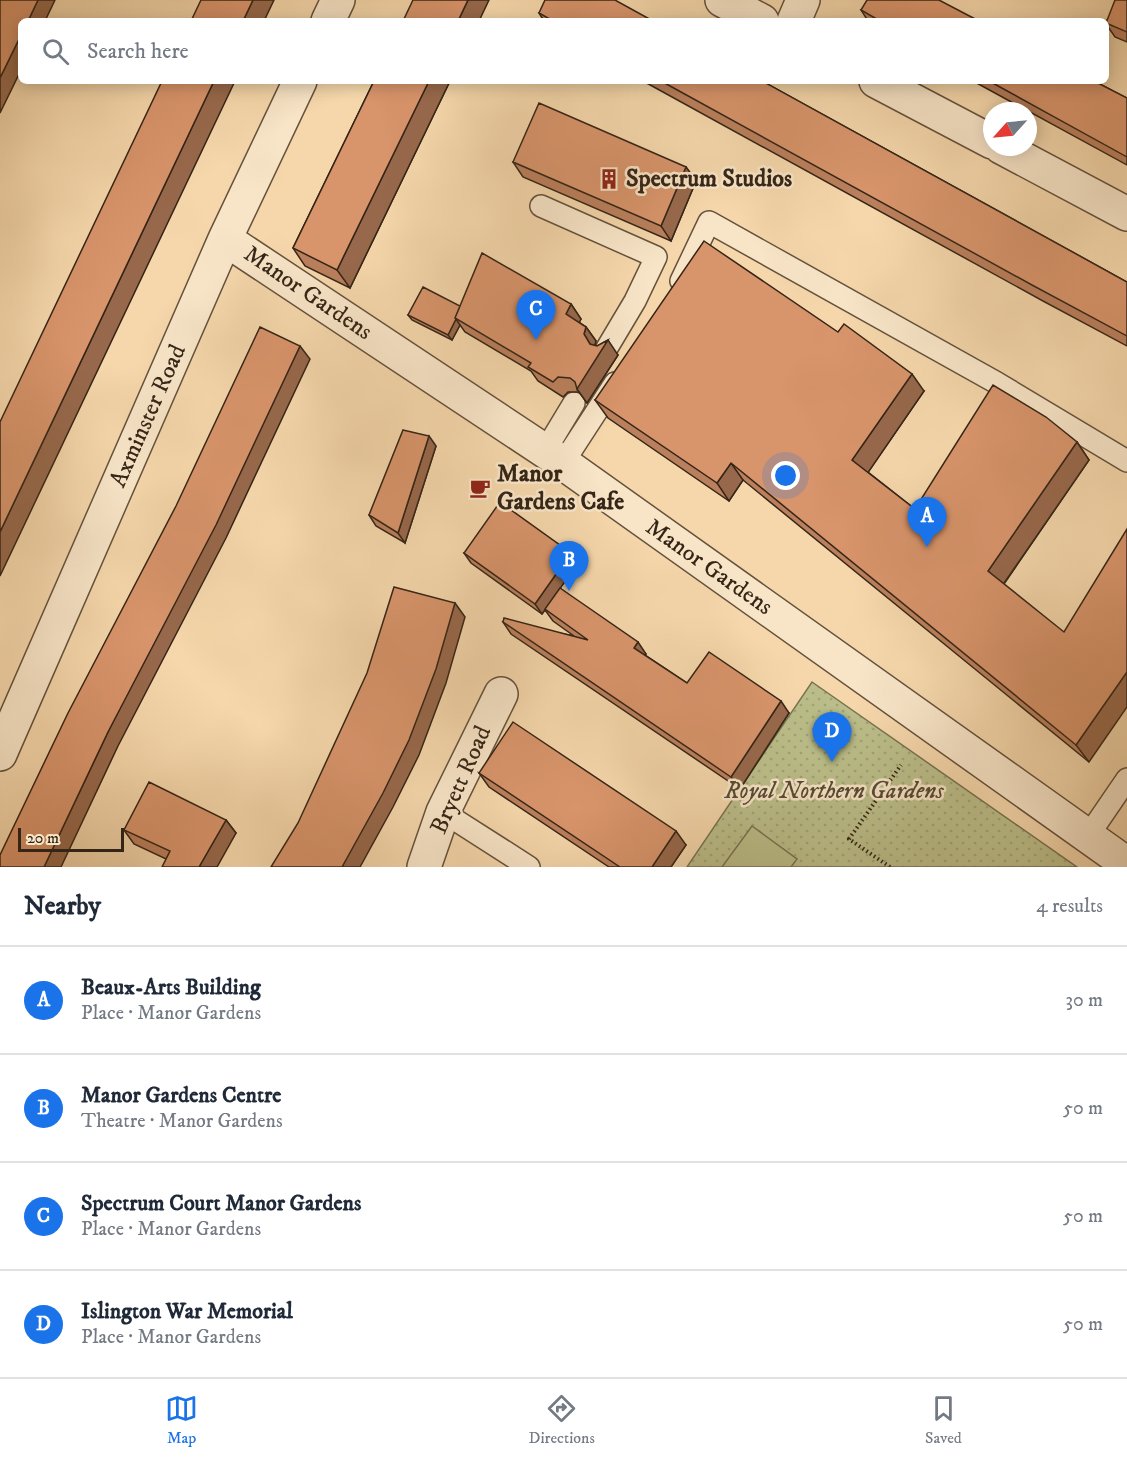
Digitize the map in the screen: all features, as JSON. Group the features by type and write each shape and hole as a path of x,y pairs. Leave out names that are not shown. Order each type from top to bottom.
{"street":[{"path":"329,18 338,0"},
{"path":"722,0 756,18"},
{"path":"795,18 803,0"},
{"name":"Axminster Road","path":"0,754 225,239 299,84"},
{"path":"882,84 983,137"},
{"path":"1018,156 1127,214"},
{"name":"Manor Gardens","path":"225,239 554,457 1088,836 1126,860"},
{"name":"Bryett Road","path":"424,867 443,812 501,694"}],"lane":[{"path":"541,206 656,257 636,301 607,348"},
{"path":"671,298 709,222 997,383 1127,461"},
{"path":"554,457 626,366"},
{"path":"554,457 574,403"},
{"path":"1088,836 1127,779"},
{"path":"443,812 529,867"}],"path":[{"path":"890,867 849,839 901,765"}],"green space":[{"name":"Royal Northern Gardens","path":"812,682 1077,867 687,867"},
{"path":"752,826 797,859 791,867 722,867"}],"building":[{"path":"0,0 38,0 29,18 18,18 18,41 0,78"},
{"path":"201,0 253,0 244,18 192,18"},
{"path":"413,0 468,0 459,18 404,18"},
{"path":"545,0 615,0 648,18 548,18 539,13"},
{"path":"867,0 939,0 973,18 875,18 861,10"},
{"path":"1115,0 1127,0 1127,32 1109,24 1108,18"},
{"path":"161,84 213,84 0,532 0,422"},
{"path":"373,84 428,84 337,270 293,248"},
{"path":"666,84 767,84 1127,282 1127,336"},
{"path":"994,84 1100,84 1127,98 1127,157 1037,107 1037,102 1027,102"},
{"name":"Spectrum Studios","path":"539,103 686,167 661,226 513,162"},
{"path":"704,241 838,332 844,324 912,374 852,460 915,509 993,385 1046,417 1077,442 988,571 1064,632 1127,529 1127,672 1076,745 731,463 717,483 595,400"},
{"path":"482,253 571,304 566,314 586,327 584,334 590,344 597,346 608,340 577,389 575,382 570,378 558,377 553,382 528,367 531,363 455,318"},
{"path":"423,287 460,306 448,335 408,315"},
{"path":"260,327 300,346 216,525 108,732 44,867 0,867 0,855 68,713 176,506"},
{"path":"403,430 429,436 398,533 369,515"},
{"path":"500,502 571,553 535,604 464,553"},
{"path":"394,587 455,603 436,669 409,740 342,867 271,867 298,823 367,673"},
{"path":"560,588 638,642 634,648 687,683 709,652 781,701 731,777 503,622 504,618 588,640 545,609"},
{"path":"513,722 676,831 652,867 620,867 479,773"},
{"path":"149,782 226,820 199,867 162,867 170,851 124,830"}],"place":[{"name":"Spectrum Studios","path":"609,179"},
{"name":"Spectrum Court Manor Gardens","path":"536,340"},
{"name":"Manor Gardens Cafe","path":"480,488"},
{"name":"Beaux-Arts Building","path":"927,547"},
{"name":"Manor Gardens Centre","path":"569,591"},
{"name":"Islington War Memorial","path":"832,762"}]}
